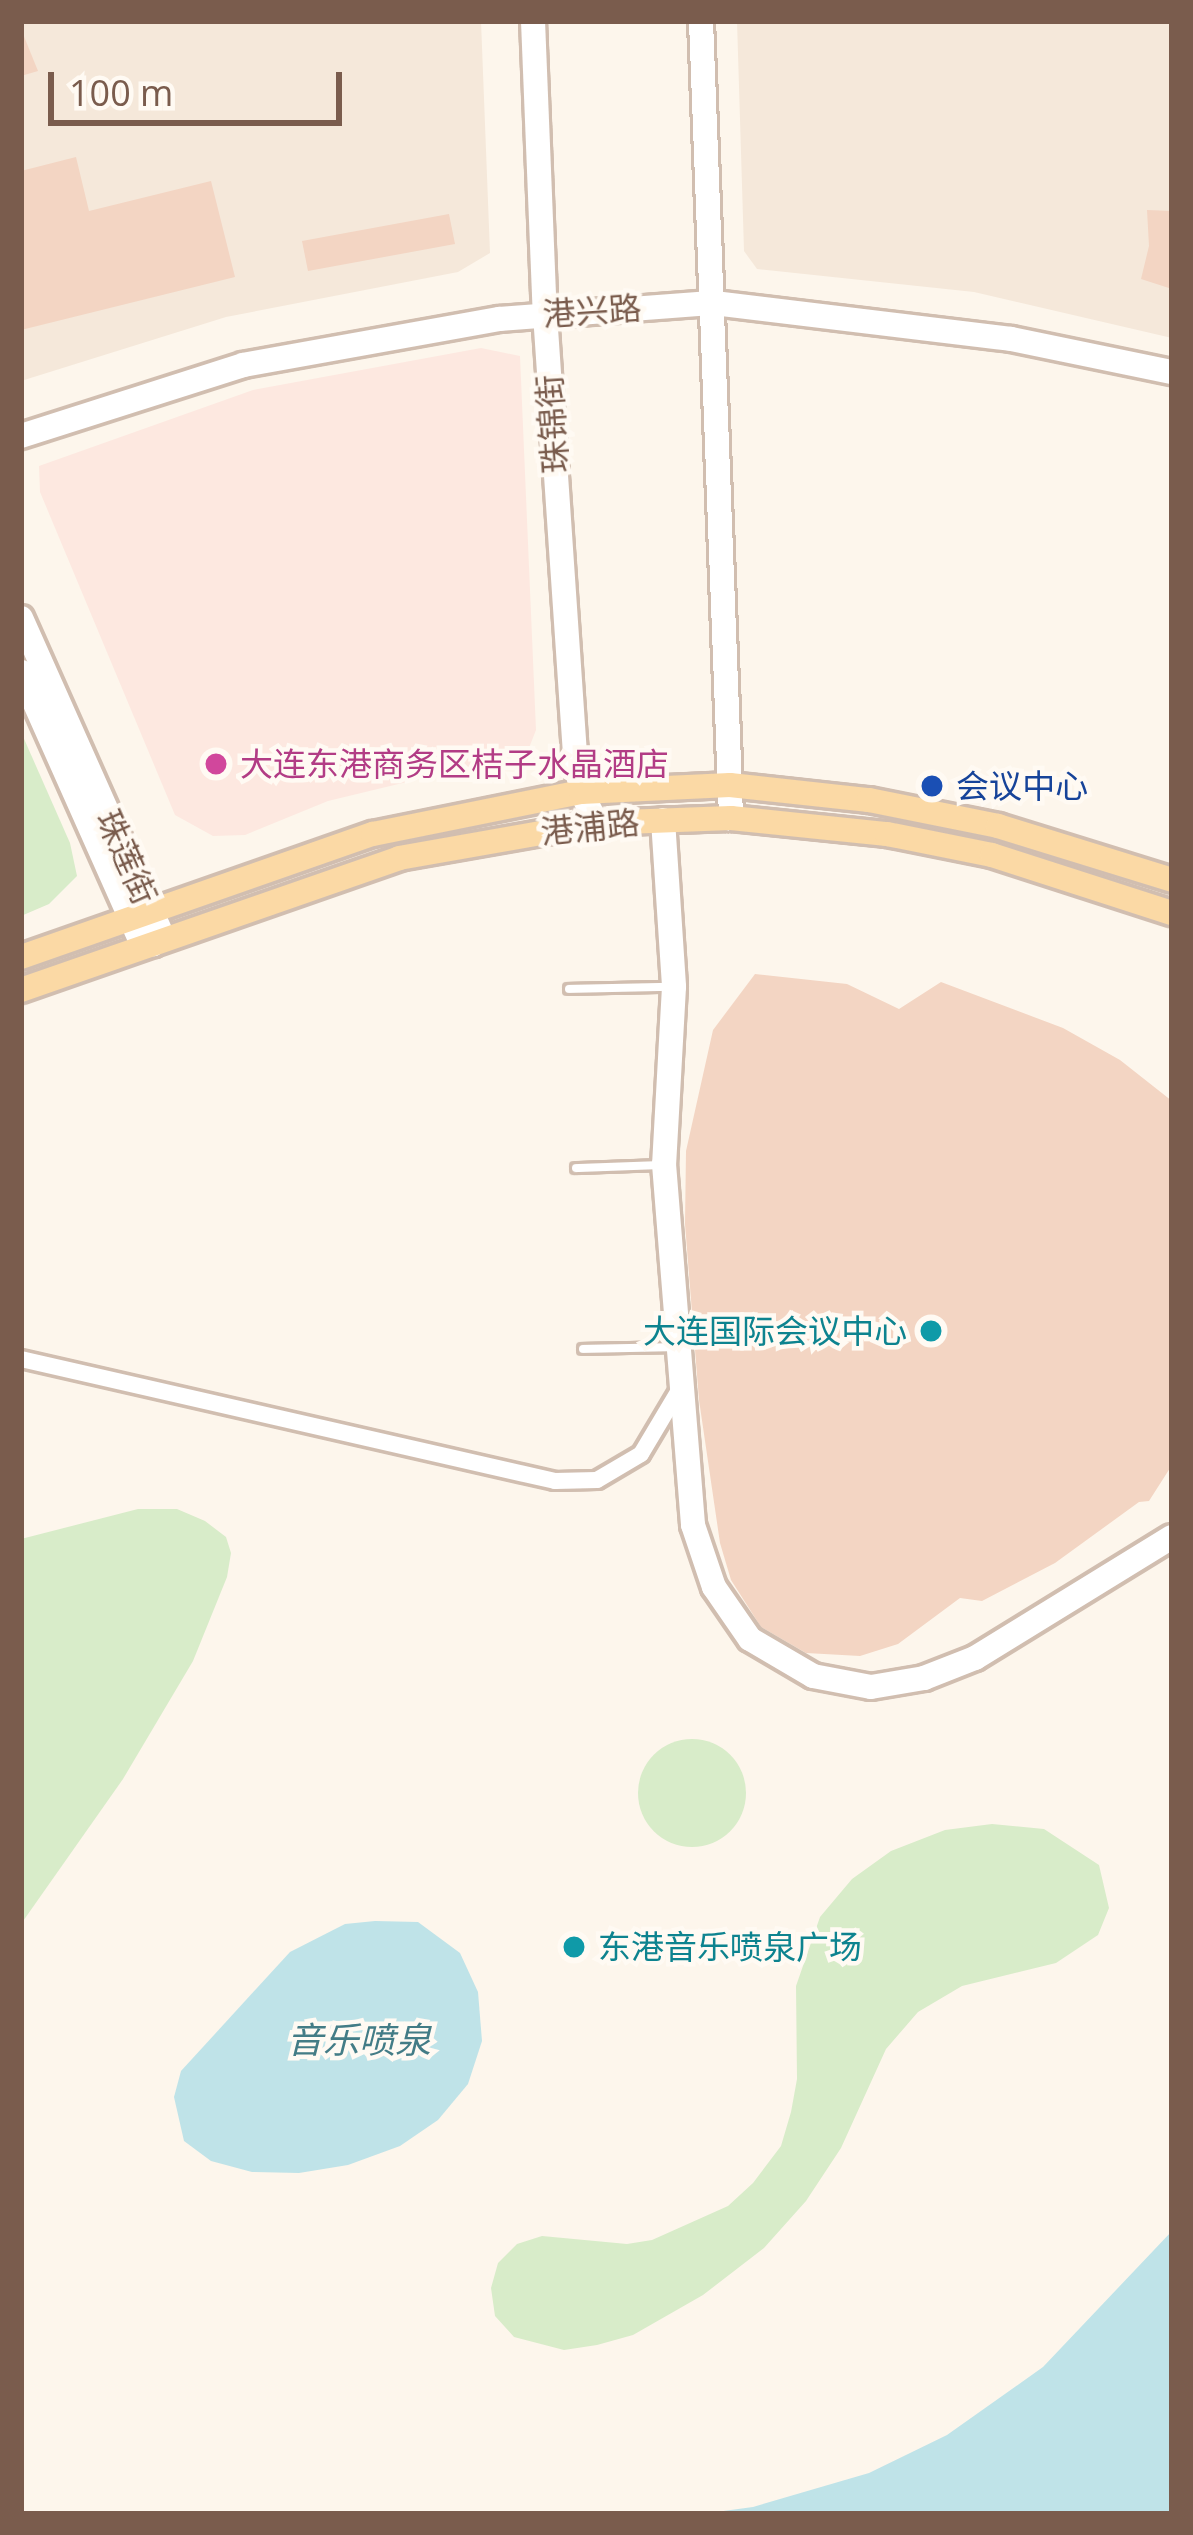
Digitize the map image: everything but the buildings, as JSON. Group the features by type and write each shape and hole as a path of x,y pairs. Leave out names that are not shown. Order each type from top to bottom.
{"main road":[{"name":"珠锦街","path":"533,21 544,314 581,792 597,824"},
{"path":"701,21 731,818"},
{"name":"港兴路","path":"21,436 243,365 544,314 713,303 1011,339 1172,372"},
{"name":"珠莲街","path":"21,618 141,915"},
{"name":"珠莲街","path":"21,672 141,915 161,933 153,944"},
{"name":"港浦路","path":"21,957 373,834 581,792 730,784 869,800 998,826 1172,880"},
{"name":"港浦路","path":"21,990 399,858 597,824 731,818 887,834 992,855 1172,914"},
{"path":"663,820 674,987 664,1164 693,1525 714,1587 750,1639 813,1676 871,1687 924,1678 975,1658 1172,1537"}],"street":[{"path":"21,1358 555,1481 597,1480 640,1454 681,1387"}],"lane":[{"path":"569,989 674,987"},
{"path":"576,1168 664,1164"},
{"path":"583,1349 678,1347"}],"shaded area":[{"path":"21,21 481,21 490,253 458,272 226,317 21,381"},
{"path":"737,21 1172,21 1172,338 974,292 757,269 744,251"},
{"path":"481,348 520,356 536,730 527,753 328,801 245,835 213,836 175,815 40,492 39,466 253,390"}],"green space":[{"path":"21,732 70,843 77,876 49,904 21,916"},
{"path":"138,1509 177,1509 226,1537 231,1553 227,1577 193,1661 123,1779 21,1924 21,1539"},
{"path":"692,1739 713,1743 730,1755 742,1772 746,1793 742,1814 730,1831 713,1843 692,1847 671,1843 654,1831 642,1814 638,1793 642,1772 654,1755 671,1743"},
{"path":"992,1824 1044,1829 1099,1865 1109,1908 1098,1935 1056,1963 962,1986 918,2012 886,2049 841,2148 806,2201 764,2248 703,2295 633,2335 597,2345 564,2350 514,2337 495,2316 491,2288 498,2263 517,2244 542,2236 627,2244 652,2240 728,2206 753,2183 781,2146 791,2112 797,2079 796,1986 820,1917 852,1879 891,1851 945,1830"}],"water":[{"name":"音乐喷泉","path":"418,1922 460,1953 478,1992 482,2041 468,2084 438,2120 400,2146 348,2165 299,2173 252,2172 211,2161 184,2141 174,2097 181,2071 290,1952 345,1924"},
{"path":"1172,2231 1172,2514 701,2514 753,2507 869,2473 947,2435 1043,2367"}],"place":[{"name":"大连东港商务区桔子水晶酒店","path":"216,764"},
{"name":"会议中心","path":"932,786"},
{"name":"大连国际会议中心","path":"931,1331"},
{"name":"东港音乐喷泉广场","path":"574,1947"}]}
